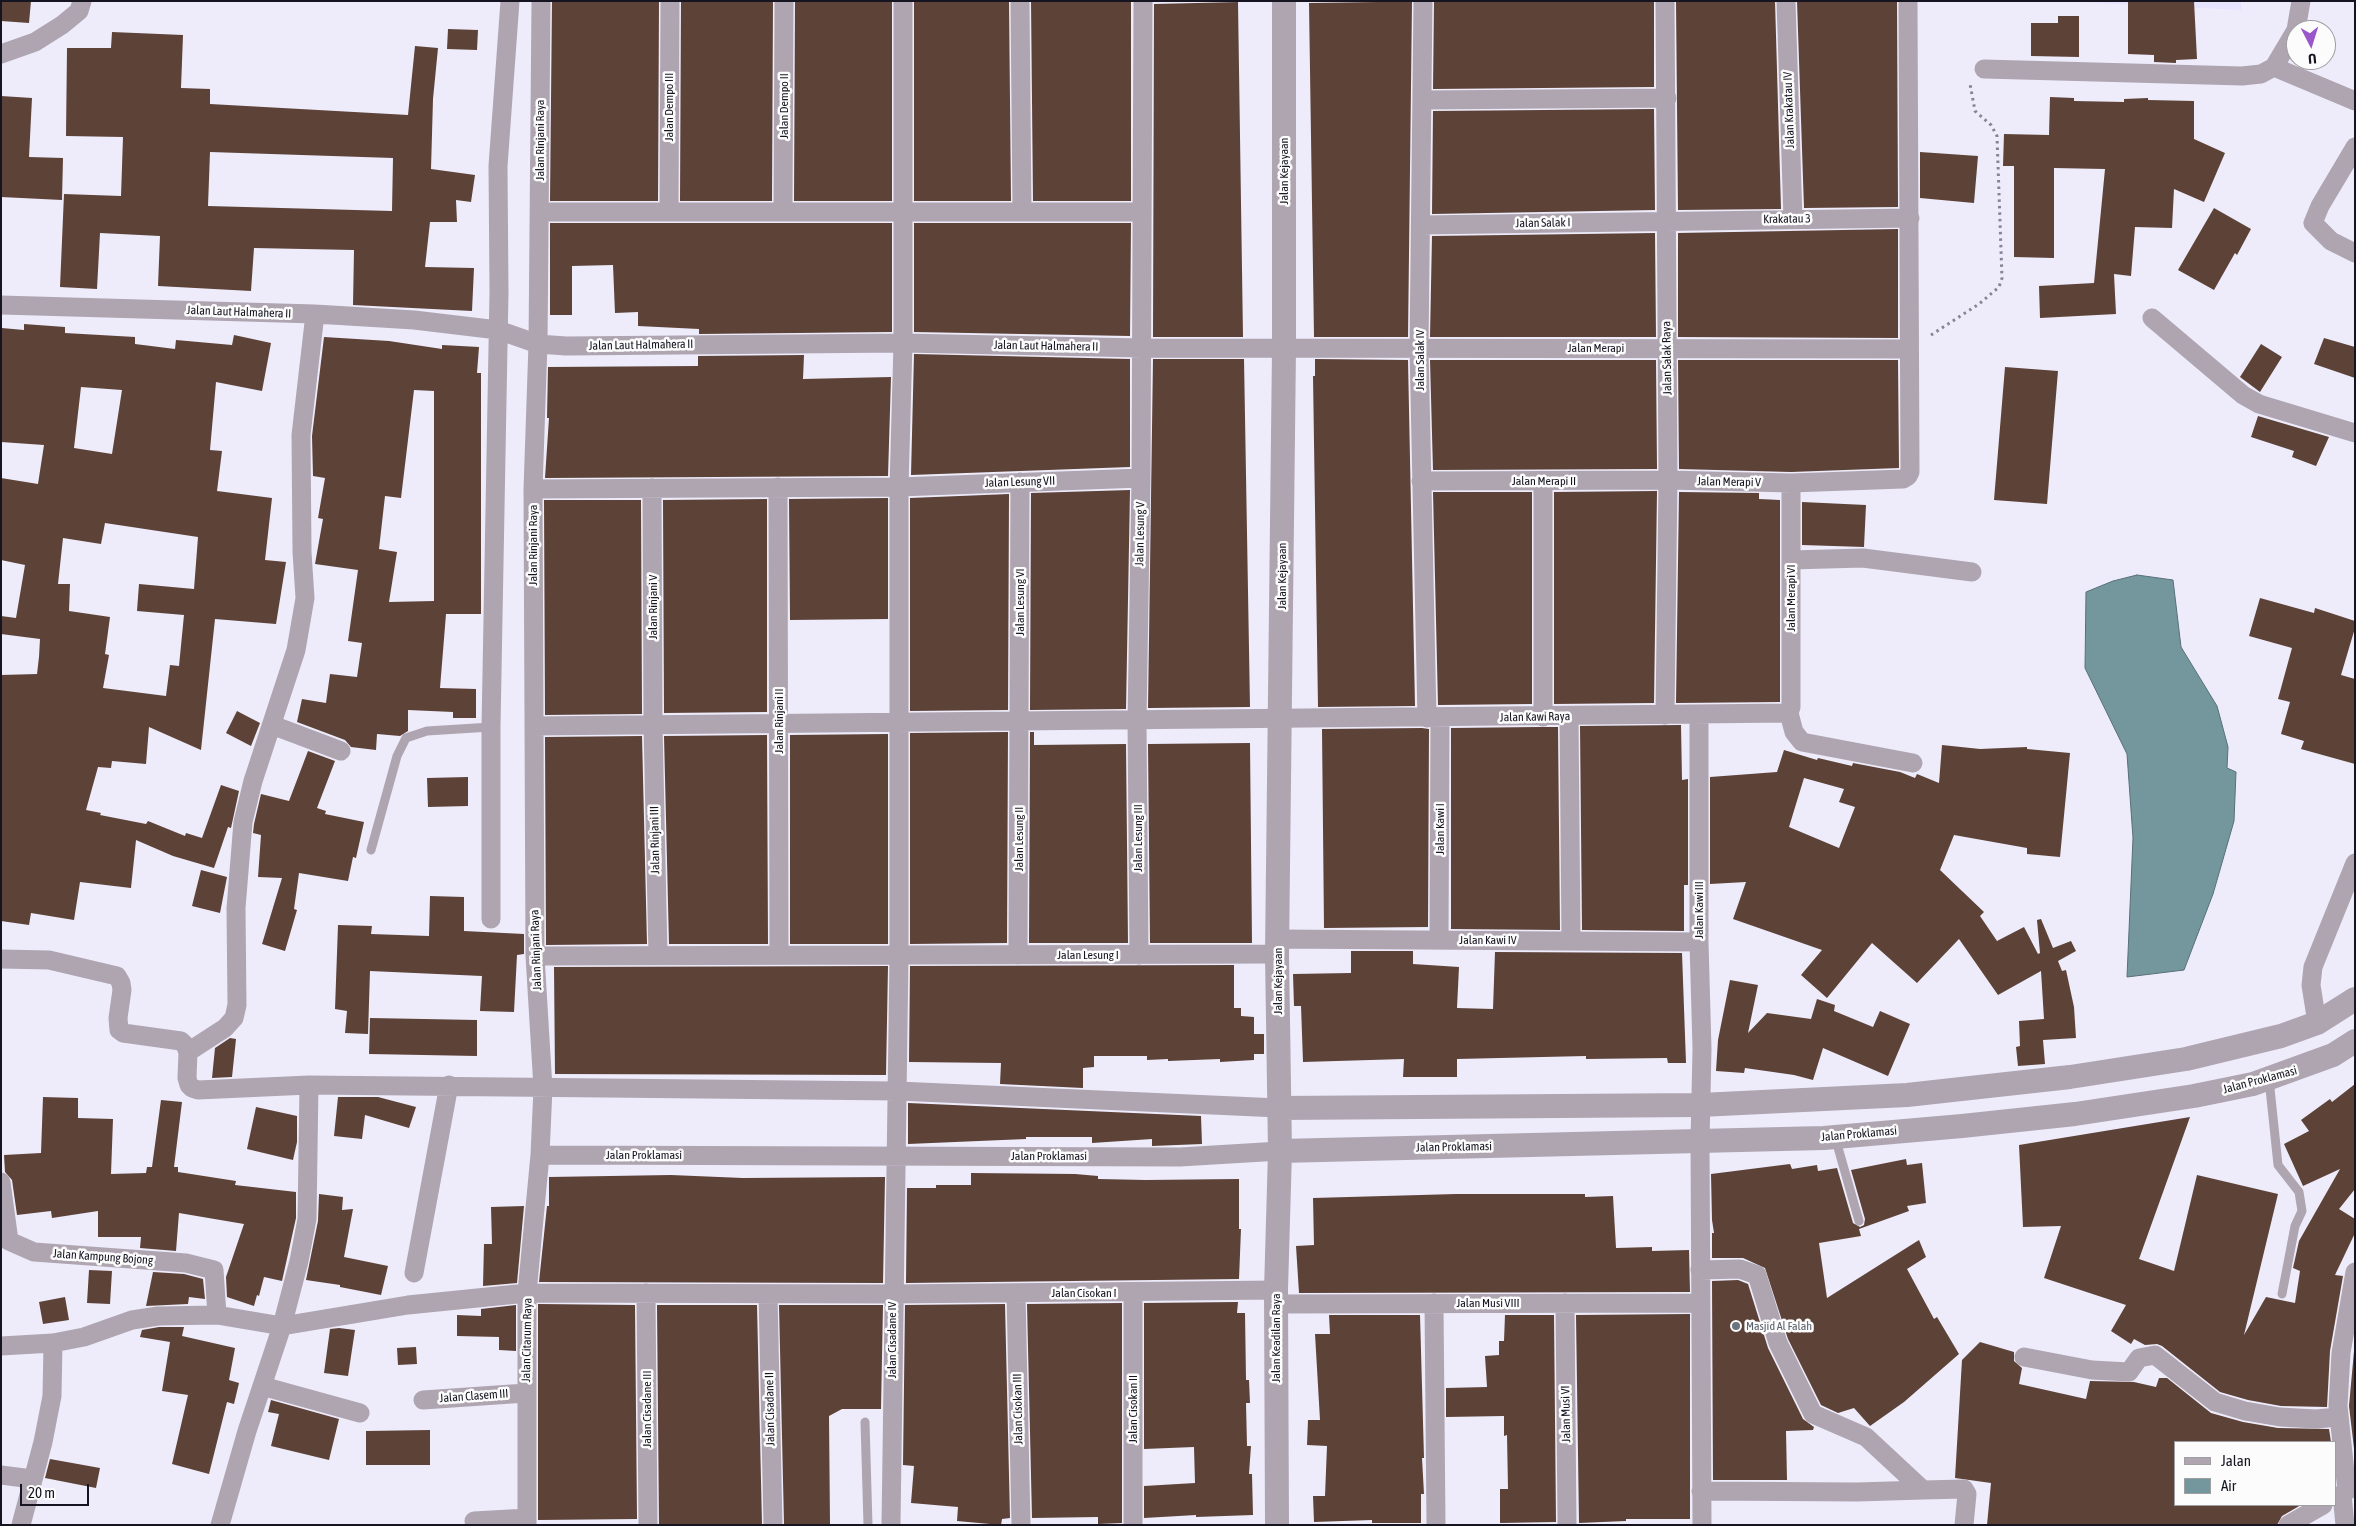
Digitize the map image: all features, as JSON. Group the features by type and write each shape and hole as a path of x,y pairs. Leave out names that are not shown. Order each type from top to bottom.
{"street":[{"path":"1,54 35,42 62,25 79,11 82,1"},
{"path":"491,919 498,330 498,166 510,1"},
{"name":"Jalan Rinjani Raya","path":"540,1155 544,1088 535,956 533,489 538,344 541,1"},
{"name":"Jalan Dempo III","path":"669,212 670,1"},
{"name":"Jalan Dempo II","path":"783,212 784,1"},
{"name":"Jalan Cisadane IV","path":"891,1525 893,1294 898,1156 899,486 903,343 902,1"},
{"path":"1020,1 1022,212"},
{"name":"Jalan Lesung V","path":"1137,721 1141,478 1143,1"},
{"name":"Jalan Kejayaan","path":"1280,1151 1277,947 1284,348 1284,1"},
{"name":"Jalan Salak IV","path":"1423,1 1419,348 1421,481 1433,718"},
{"name":"Jalan Salak Raya","path":"1665,1 1668,480 1665,715"},
{"name":"Jalan Krakatau IV","path":"1786,1 1792,219"},
{"path":"1908,1 1910,218 1908,349"},
{"path":"2298,20 2301,1"},
{"path":"1984,69 2242,76 2260,74 2274,67 2286,47"},
{"path":"2274,67 2355,101"},
{"path":"1422,100 1667,98"},
{"path":"2355,147 2320,206 2313,223 2331,241 2355,253"},
{"path":"540,212 1141,212"},
{"name":"Krakatau 3","path":"1665,220 1910,218"},
{"name":"Jalan Salak I","path":"1421,225 1665,220"},
{"name":"Jalan Laut Halmahera II","path":"1,306 315,314 414,320 498,330 538,344 566,346 903,343 1142,348 1284,348"},
{"path":"188,1052 225,1028 234,1018 238,982 236,908 243,822 253,781 296,650 305,598 302,552 301,435 315,314"},
{"path":"2152,318 2243,395 2259,404 2355,433"},
{"name":"Jalan Merapi","path":"1284,348 1908,349"},
{"name":"Jalan Merapi V","path":"1668,480 1791,483 1902,479 1908,476 1910,472 1908,349"},
{"name":"Jalan Lesung VII","path":"533,489 899,486 1141,478"},
{"name":"Jalan Merapi II","path":"1421,481 1668,480"},
{"path":"1543,717 1544,481"},
{"name":"Jalan Lesung VI","path":"1019,722 1020,482"},
{"name":"Jalan Merapi VI","path":"1789,713 1791,707 1791,483"},
{"name":"Jalan Rinjani II","path":"778,487 779,955"},
{"name":"Jalan Rinjani V","path":"652,488 653,725"},
{"path":"1791,560 1862,558 1972,572"},
{"path":"1789,713 1794,732 1802,742 1913,763"},
{"name":"Jalan Kawi Raya","path":"534,726 1280,720 1789,713"},
{"name":"Jalan Kawi III","path":"1699,714 1699,942 1702,1049 1700,1105 1702,1525"},
{"path":"1569,716 1571,941"},
{"name":"Jalan Kawi I","path":"1433,718 1439,940"},
{"name":"Jalan Lesung III","path":"1137,721 1139,955"},
{"name":"Jalan Lesung II","path":"1018,955 1019,722"},
{"path":"272,725 341,751"},
{"name":"Jalan Rinjani III","path":"653,725 658,955"},
{"path":"2317,1022 2311,985 2313,967 2355,863"},
{"name":"Jalan Kawi IV","path":"1277,947 1439,940 1699,942"},
{"name":"Jalan Lesung I","path":"535,956 1139,955 1277,947"},
{"path":"1,959 49,960 117,976 122,990 118,1018 119,1030 122,1033 181,1041 186,1044 188,1052 187,1078 189,1085 198,1090 309,1085 449,1085 544,1088 898,1091 1279,1108 1700,1105 1907,1095 2070,1076 2186,1059 2280,1036 2317,1022 2355,999"},
{"path":"2280,1036 2302,1068"},
{"name":"Jalan Proklamasi","path":"540,1155 1180,1157 1280,1151 1700,1142 1835,1137 2075,1114 2194,1096 2269,1079 2302,1068 2333,1055 2355,1040"},
{"path":"2070,1076 2075,1114"},
{"path":"220,1525 246,1431 282,1326 299,1261 307,1219 309,1085"},
{"path":"414,1273 449,1085"},
{"name":"Jalan Keadilan Raya","path":"1277,1525 1276,1297 1280,1151"},
{"name":"Jalan Citarum Raya","path":"527,1521 527,1293 540,1155"},
{"name":"Jalan Kampung Bojong","path":"1,1182 5,1241 34,1252 186,1263 214,1270 217,1315"},
{"path":"1700,1270 1740,1269 1757,1275 1778,1343 1813,1414 1866,1437 1923,1490"},
{"path":"2345,1525 2345,1492 2338,1417 2341,1353 2355,1272"},
{"name":"Jalan Cisokan I","path":"1,1346 53,1343 84,1337 132,1320 158,1316 217,1315 282,1326 408,1305 527,1293 1133,1293 1276,1297"},
{"name":"Jalan Cisadane III","path":"646,1293 648,1525"},
{"name":"Jalan Cisokan III","path":"1016,1293 1021,1525"},
{"name":"Jalan Cisokan II","path":"1133,1293 1133,1525"},
{"name":"Jalan Cisadane II","path":"768,1294 773,1525"},
{"name":"Jalan Musi VIII","path":"1276,1297 1434,1303 1700,1303"},
{"name":"Jalan Musi VI","path":"1565,1302 1567,1525"},
{"path":"1434,1303 1436,1525"},
{"path":"21,1525 43,1442 52,1396 53,1343"},
{"path":"2024,1356 2092,1370 2129,1372 2139,1358 2155,1356 2215,1402 2245,1411 2280,1417 2316,1419 2338,1417"},
{"path":"262,1386 360,1413"},
{"name":"Jalan Clasem III","path":"423,1400 526,1393"},
{"path":"1,1475 32,1479"},
{"path":"1701,1490 1857,1492 1964,1490 1967,1494 1964,1525"},
{"path":"2288,1525 2308,1519 2322,1506"},
{"path":"474,1521 527,1521"}],"lane":[{"path":"371,850 397,756 406,738 427,731 492,727"},
{"path":"2269,1079 2278,1165 2299,1192 2302,1211 2295,1226 2282,1294"},
{"path":"1835,1137 1859,1222"},
{"path":"865,1422 868,1525"}],"path":[{"path":"1908,349 1979,304 1999,287 2002,278 1997,136 1991,125 1975,111 1970,86 1971,78 1975,72 1984,69"}],"shaded area":[{"path":"2059,1 2241,1 2241,10"}],"water":[{"path":"2137,575 2173,580 2181,647 2217,706 2228,747 2227,768 2236,772 2234,821 2213,894 2184,970 2127,977 2133,838 2127,754 2085,668 2086,592 2113,581"}],"building":[{"path":"1,1 31,1 29,23 1,21"},
{"path":"552,1 659,1 658,201 550,201"},
{"path":"681,1 773,1 772,201 680,201"},
{"path":"795,1 892,1 892,201 794,201"},
{"path":"914,1 1009,1 1011,201 914,201"},
{"path":"1031,1 1131,1 1131,201 1033,201"},
{"path":"1434,1 1654,1 1654,87 1433,89"},
{"path":"1676,1 1775,1 1781,209 1678,210"},
{"path":"1797,1 1897,1 1898,207 1804,208"},
{"path":"2128,1 2194,1 2197,59 2176,60 2176,63 2154,62 2154,55 2128,54"},
{"path":"1238,2 1243,337 1153,337 1154,4"},
{"path":"1412,2 1408,337 1314,337 1309,3"},
{"path":"2058,16 2079,16 2079,57 2031,56 2031,23 2058,23"},
{"path":"448,29 478,30 477,50 447,49"},
{"path":"112,32 183,35 181,88 210,89 210,104 408,115 415,46 438,48 433,99 431,169 475,175 471,202 456,200 457,222 430,222 425,267 474,268 472,311 353,305 354,250 254,248 251,291 158,286 160,236 100,233 97,289 60,287 64,194 121,196 123,137 66,136 67,48 111,48","holes":["210,152 393,158 392,211 208,206"]},
{"path":"1,96 32,98 29,157 63,158 62,200 1,197"},
{"path":"2050,97 2074,98 2074,101 2124,102 2124,99 2148,98 2148,100 2194,101 2194,139 2225,153 2204,202 2174,189 2172,228 2135,227 2131,276 2114,274 2116,314 2040,318 2039,286 2094,283 2105,169 2054,168 2054,258 2014,257 2014,166 2003,166 2004,134 2049,135"},
{"path":"1654,109 1655,210 1432,214 1433,111"},
{"path":"1920,152 1978,156 1974,203 1920,198"},
{"path":"2214,208 2251,229 2237,255 2235,253 2214,290 2178,270"},
{"path":"550,223 892,223 892,332 699,334 699,329 638,326 638,312 615,313 613,265 572,266 572,315 550,315"},
{"path":"914,223 1131,223 1130,336 914,332"},
{"path":"1898,229 1898,338 1678,337 1678,233"},
{"path":"1655,233 1656,337 1430,337 1432,236"},
{"path":"24,324 65,327 65,333 135,337 135,344 175,349 176,340 232,345 234,335 271,343 262,391 216,382 210,450 222,451 217,491 272,498 265,560 286,562 276,624 215,619 201,750 149,727 146,764 112,761 111,768 98,767 86,810 101,813 100,815 146,824 148,821 185,836 186,833 202,838 221,785 239,791 231,828 228,827 214,868 173,856 136,840 131,888 80,882 74,920 31,913 29,925 1,921 1,675 37,674 40,639 1,634 1,616 16,618 25,565 1,560 1,478 38,484 44,445 1,442 2,328 24,330","holes":["81,387 122,390 112,454 74,448","105,523 198,537 194,589 139,584 137,611 184,615 179,666 170,665 166,696 103,688 109,655 105,654 110,617 69,611 70,584 58,584 63,538 101,544"]},
{"path":"324,337 389,341 442,349 442,345 479,347 477,373 481,373 481,614 446,614 440,688 476,689 476,718 453,718 453,712 408,710 408,731 400,736 377,734 376,750 351,747 345,740 297,722 302,699 326,703 330,674 357,677 362,643 348,641 358,570 315,564 323,519 318,518 325,478 313,476 312,436","holes":["414,390 434,391 434,601 389,602 397,552 379,549 385,496 401,498"]},
{"path":"2324,338 2355,347 2355,378 2314,364"},
{"path":"2261,344 2282,357 2260,392 2240,377"},
{"path":"914,354 1130,359 1130,467 911,475"},
{"path":"804,355 803,379 891,377 888,476 545,478 549,418 547,418 548,367 698,366 698,356"},
{"path":"1153,359 1244,359 1250,707 1148,708"},
{"path":"1315,359 1408,360 1415,706 1318,707 1313,376 1315,376"},
{"path":"1430,360 1656,360 1657,469 1433,470"},
{"path":"1678,360 1898,360 1899,468 1791,472 1679,469"},
{"path":"2005,367 2058,371 2047,504 1994,500"},
{"path":"2258,416 2329,437 2316,466 2292,457 2294,451 2251,437"},
{"path":"1130,490 1126,709 1030,710 1031,493"},
{"path":"1657,491 1654,703 1554,704 1554,492"},
{"path":"1433,492 1532,492 1532,704 1438,705"},
{"path":"1679,492 1759,493 1759,499 1780,500 1780,702 1676,703"},
{"path":"1009,494 1008,710 910,711 910,498"},
{"path":"888,498 888,619 790,620 789,499"},
{"path":"767,499 767,712 664,713 663,500"},
{"path":"544,500 641,500 642,714 545,715"},
{"path":"1802,502 1866,505 1864,547 1802,545"},
{"path":"2260,598 2314,613 2315,608 2355,621 2355,628 2341,675 2355,679 2355,764 2301,749 2304,741 2281,734 2290,702 2278,699 2292,648 2249,636"},
{"path":"237,711 260,723 251,746 226,733"},
{"path":"1681,725 1682,780 1688,779 1688,885 1684,885 1684,931 1582,930 1580,726"},
{"path":"1558,727 1560,930 1451,929 1451,728"},
{"path":"1322,729 1429,729 1428,927 1324,928"},
{"path":"1008,732 1007,943 910,944 910,733"},
{"path":"1030,732 1034,732 1034,745 1126,744 1128,943 1029,943"},
{"path":"888,734 888,944 790,944 790,735"},
{"path":"767,735 768,944 669,944 664,736"},
{"path":"642,736 647,944 546,945 545,737"},
{"path":"1250,743 1252,943 1150,943 1148,744"},
{"path":"1942,745 1980,749 2027,747 2027,749 2070,753 2060,857 2027,854 2027,848 1954,835 1940,870 1984,912 1980,916 1997,941 2024,927 2038,954 2040,953 2037,920 2041,919 2053,948 2071,941 2076,951 2058,961 2062,971 2066,970 2074,1007 2076,1038 2043,1040 2045,1064 2018,1066 2016,1047 2020,1046 2019,1021 2044,1019 2041,971 1998,995 1959,939 1917,983 1872,943 1827,998 1801,975 1822,950 1733,919 1746,882 1710,884 1710,777 1777,772 1784,750 1817,760 1818,758 1852,766 1853,763 1900,772 1915,778 1917,774 1939,783","holes":["1804,778 1844,789 1839,802 1855,807 1839,848 1789,827"]},
{"path":"308,751 335,761 317,808 326,811 325,814 364,822 356,858 353,857 348,881 299,873 294,909 297,910 285,951 262,944 282,878 258,877 261,835 253,833 254,824 261,794 289,801"},
{"path":"468,777 468,806 428,807 427,778"},
{"path":"201,870 227,877 220,913 192,906"},
{"path":"430,896 464,897 464,931 524,934 524,954 517,955 514,1012 480,1011 482,976 370,971 368,1034 345,1033 347,1011 335,1009 338,925 372,926 371,934 429,936"},
{"path":"1351,951 1413,951 1413,964 1459,967 1457,1008 1493,1009 1495,952 1682,953 1686,1063 1668,1063 1667,1058 1586,1059 1586,1056 1457,1059 1457,1077 1403,1077 1404,1059 1303,1062 1301,1006 1294,1006 1293,974 1351,973"},
{"path":"1234,965 1234,1008 1241,1008 1241,1016 1254,1017 1254,1034 1264,1034 1264,1054 1254,1054 1254,1060 1220,1062 1220,1059 1168,1061 1168,1059 1147,1060 1147,1056 1094,1056 1094,1067 1083,1068 1083,1088 1000,1084 1001,1063 909,1062 910,966"},
{"path":"888,966 886,1075 555,1074 554,967"},
{"path":"1730,980 1758,985 1748,1033 1767,1013 1811,1019 1817,999 1835,1005 1834,1011 1873,1027 1880,1011 1910,1024 1888,1076 1823,1048 1813,1080 1794,1075 1745,1068 1744,1073 1716,1071 1718,1040"},
{"path":"370,1018 477,1020 477,1056 369,1054"},
{"path":"230,1038 236,1039 232,1077 212,1078 215,1048"},
{"path":"2355,1084 2355,1189 2339,1209 2355,1219 2355,1233 2335,1275 2343,1276 2330,1351 2327,1407 2281,1406 2248,1400 2220,1392 2162,1346 2157,1344 2145,1345 2134,1339 2131,1344 2111,1331 2126,1305 2044,1278 2061,1226 2023,1227 2019,1145 2190,1117 2139,1259 2174,1271 2197,1175 2278,1194 2244,1335 2266,1297 2295,1303 2300,1271 2293,1268 2299,1241 2340,1169 2303,1186 2284,1144 2309,1131 2301,1120 2330,1099 2332,1102"},
{"path":"43,1097 78,1098 78,1118 113,1119 111,1174 146,1173 147,1167 152,1167 161,1100 182,1102 174,1167 178,1167 178,1172 236,1181 235,1185 296,1192 296,1218 282,1281 264,1277 254,1306 227,1297 226,1277 244,1224 179,1213 176,1251 140,1248 141,1237 98,1237 98,1211 52,1218 51,1211 17,1215 12,1180 5,1172 4,1155 41,1153"},
{"path":"338,1097 378,1097 416,1107 409,1128 365,1115 362,1139 334,1136"},
{"path":"908,1103 1201,1116 1202,1144 1152,1146 1152,1139 1092,1143 1092,1137 1026,1137 1026,1139 908,1144"},
{"path":"256,1107 297,1116 297,1142 293,1160 247,1149"},
{"path":"1906,1159 1907,1165 1922,1163 1926,1203 1907,1206 1909,1211 1859,1229 1861,1236 1819,1243 1827,1298 1919,1240 1926,1257 1907,1269 1934,1319 1937,1317 1959,1354 1904,1402 1870,1426 1854,1408 1838,1413 1821,1405 1788,1339 1765,1268 1743,1258 1712,1258 1712,1233 1714,1233 1711,1174 1790,1164 1792,1169 1817,1165 1818,1171 1837,1168 1853,1223 1860,1227 1864,1225 1865,1219 1851,1170"},
{"path":"971,1173 1075,1174 1098,1176 1098,1179 1239,1179 1239,1229 1241,1229 1239,1279 906,1283 907,1188 936,1188 936,1185 971,1185"},
{"path":"671,1175 743,1178 885,1177 883,1283 539,1282 547,1206 549,1206 549,1177"},
{"path":"319,1194 343,1197 342,1210 353,1209 344,1257 388,1266 381,1295 340,1287 340,1285 306,1280 318,1221"},
{"path":"1456,1194 1585,1194 1585,1197 1613,1196 1616,1248 1652,1247 1652,1251 1689,1250 1690,1292 1299,1293 1296,1246 1314,1245 1313,1198"},
{"path":"524,1206 517,1283 483,1286 484,1244 492,1244 491,1207"},
{"path":"89,1270 112,1271 110,1304 87,1303"},
{"path":"153,1272 184,1274 203,1279 205,1299 189,1297 188,1304 146,1306"},
{"path":"1738,1280 1748,1284 1768,1348 1803,1419 1814,1427 1813,1430 1786,1431 1787,1480 1713,1480 1712,1281"},
{"path":"65,1297 69,1320 43,1324 39,1302"},
{"path":"1238,1302 1237,1313 1245,1313 1246,1380 1249,1380 1250,1403 1246,1403 1247,1446 1251,1446 1249,1474 1252,1474 1253,1515 1196,1517 1196,1515 1144,1518 1144,1486 1195,1483 1194,1447 1144,1449 1144,1303"},
{"path":"1122,1303 1122,1523 1098,1524 1098,1517 1032,1518 1027,1304"},
{"path":"538,1304 635,1305 637,1519 538,1520"},
{"path":"1005,1304 1010,1518 1002,1519 1001,1525 957,1521 958,1507 911,1503 914,1466 903,1465 905,1305"},
{"path":"516,1305 516,1351 499,1350 499,1337 457,1336 457,1315 481,1316 481,1309"},
{"path":"657,1305 757,1305 762,1525 659,1525"},
{"path":"779,1305 883,1305 881,1409 842,1409 829,1416 830,1524 784,1524"},
{"path":"1690,1314 1690,1519 1626,1519 1626,1521 1579,1523 1576,1315"},
{"path":"1329,1315 1420,1315 1424,1458 1422,1458 1424,1494 1421,1494 1421,1523 1372,1523 1372,1520 1314,1522 1313,1496 1325,1496 1327,1446 1307,1445 1308,1420 1320,1420 1315,1334 1330,1334"},
{"path":"1505,1315 1554,1315 1556,1522 1500,1523 1500,1489 1508,1489 1507,1435 1504,1436 1504,1416 1446,1417 1446,1388 1487,1387 1485,1356 1499,1355 1499,1341 1504,1341"},
{"path":"159,1327 184,1327 182,1336 235,1348 229,1380 239,1383 234,1404 227,1402 209,1474 172,1464 188,1395 162,1391 170,1342 140,1337 142,1330"},
{"path":"330,1329 355,1330 348,1376 324,1373"},
{"path":"2355,1340 2355,1457 2349,1406"},
{"path":"1980,1342 2014,1352 2014,1361 2022,1368 2019,1384 2086,1399 2090,1381 2134,1382 2156,1387 2159,1378 2167,1378 2211,1413 2243,1422 2278,1428 2329,1429 2331,1441 2174,1441 2174,1506 2299,1506 2282,1516 2277,1525 1987,1525 1991,1483 1955,1478 1962,1360"},
{"path":"416,1347 417,1364 398,1365 397,1348"},
{"path":"271,1400 339,1419 329,1460 271,1446 279,1414 268,1412"},
{"path":"430,1430 430,1465 366,1465 366,1431"},
{"path":"50,1459 100,1468 96,1488 45,1478"}],"place":[{"name":"Masjid Al Falah","path":"1736,1326"}]}
